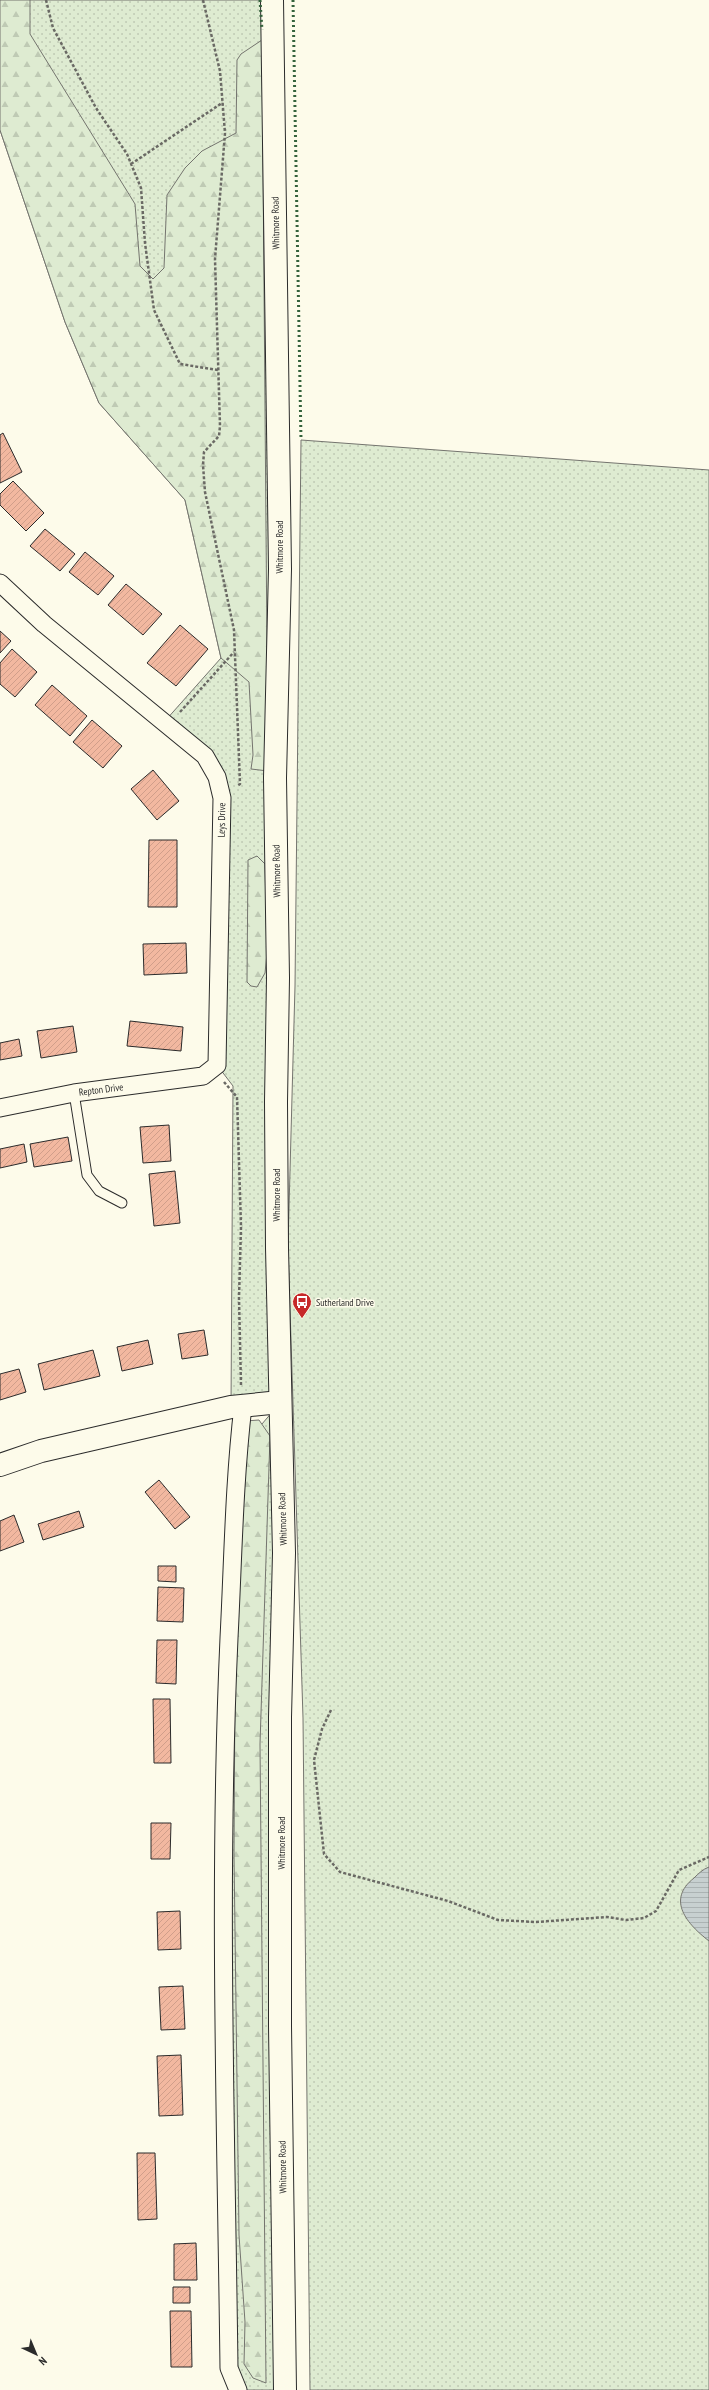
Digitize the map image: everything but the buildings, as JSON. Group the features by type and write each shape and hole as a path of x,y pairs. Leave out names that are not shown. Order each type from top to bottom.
{"main road":[{"name":"Whitmore Road","path":"272,0 280,569 275,778 278,978 276,1240 284,1553 280,1717 280,2026 285,2390"},
{"path":"0,1465 41,1451 243,1406 280,1402"}],"street":[{"name":"Leys Drive","path":"0,583 44,624 169,724 205,756 217,777 221,795 217,1064 208,1072"},
{"name":"Repton Drive","path":"0,1108 74,1093 208,1072"},
{"path":"238,2390 230,2368 222,1872 226,1706 237,1461 243,1406"}],"lane":[{"path":"74,1093 87,1175 99,1191 122,1203"}],"path":[{"path":"46,0 52,28 96,108 127,154 141,188 145,244 154,310 180,364 218,370"},
{"path":"203,0 220,71 225,133 215,259 220,426 219,436 204,452 202,465 205,492 234,630 240,784 221,795"},
{"path":"131,164 222,103"},
{"path":"169,724 235,652"},
{"path":"208,1072 237,1097 241,1227 240,1377 243,1406"},
{"path":"331,1710 322,1730 314,1760 324,1854 340,1872 448,1901 498,1920 536,1922 607,1917 626,1920 644,1918 656,1911 679,1870 709,1857"}],"green space":[{"path":"0,0 272,0 286,2390 238,2390 229,2368 222,1905 237,1453 280,1403 231,1407 233,1086 217,1065 217,777 165,721 221,658 185,500 99,403 65,322 0,130"},
{"path":"0,0 30,0 30,34 135,204 140,266 153,279 164,268 167,195 185,168 202,151 236,133 237,60 241,54 262,40 268,771 251,769 253,755 249,682 221,658 185,500 99,403 65,322 0,130"},
{"path":"301,440 709,470 709,2390 310,2390 303,1718 288,1245 295,986"},
{"path":"257,856 265,864 267,953 265,973 257,987 251,986 247,982 248,860"},
{"path":"259,1420 270,1436 260,1744 266,2383 253,2378 244,2364 245,2322 239,2235 234,1855 235,1682 245,1421"}],"shaded area":[{"path":"709,1867 709,1941 693,1927 687,1919 681,1903 681,1895 686,1886 701,1872"}],"hedge":[{"path":"260,0 262,30"},
{"path":"293,0 301,440"}],"place":[{"name":"Sutherland Drive","path":"302,1319"}]}
